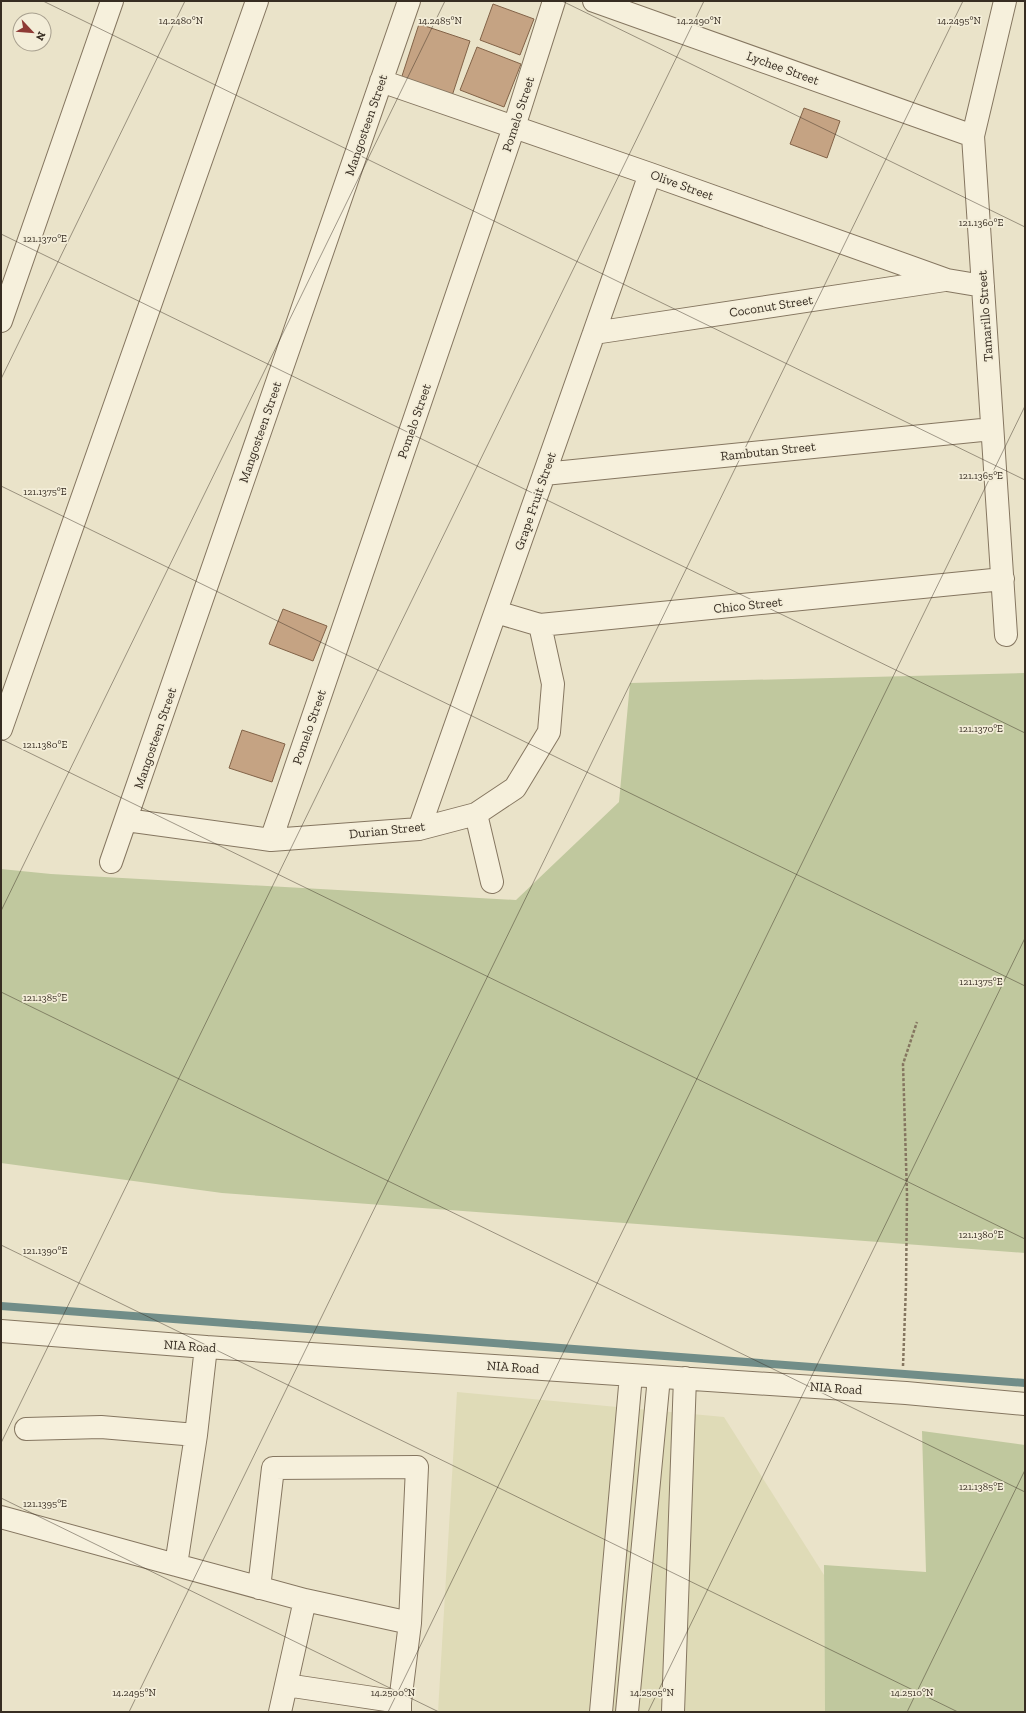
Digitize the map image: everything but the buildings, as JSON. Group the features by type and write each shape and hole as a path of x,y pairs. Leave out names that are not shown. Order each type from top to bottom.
{"street":[{"path":"1,321 112,1"},
{"path":"1,729 257,1"},
{"name":"Mangosteen Street","path":"111,862 409,1"},
{"name":"Pomelo Street","path":"271,840 514,127 554,1"},
{"name":"Lychee Street","path":"594,1 973,136"},
{"name":"Tamarillo Street","path":"1005,1 973,136 1006,635"},
{"name":"Olive Street","path":"381,82 650,174 947,280 983,286"},
{"name":"Grape Fruit Street","path":"419,829 650,174"},
{"name":"Coconut Street","path":"594,333 947,280"},
{"name":"Rambutan Street","path":"544,474 992,429"},
{"name":"Chico Street","path":"496,612 540,625 1003,580"},
{"name":"Durian Street","path":"126,820 271,840 419,829 476,814 515,788 549,732 554,684 540,625"},
{"path":"476,814 492,882"},
{"name":"NIA Road","path":"1,1331 206,1347 906,1393 1025,1404"},
{"path":"176,1565 196,1435 206,1347"},
{"path":"601,1712 630,1375"},
{"path":"627,1712 659,1377"},
{"path":"673,1712 685,1378"},
{"path":"26,1429 102,1427 196,1435"},
{"path":"259,1588 273,1468 417,1467 410,1623 400,1707 286,1685"},
{"path":"1,1517 305,1600 410,1623"},
{"path":"280,1712 305,1600"}],"path":[{"path":"902,1368 904,1341 907,1195 903,1064 917,1022"}],"shaded area":[{"path":"457,1392 724,1417 824,1575 825,1712 438,1712"}],"green space":[{"path":"1025,673 1025,1253 222,1193 1,1163 1,869 51,874 516,900 619,802 630,683"},
{"path":"922,1431 1025,1445 1025,1712 825,1712 824,1565 926,1572"}],"waterway":[{"path":"1,1306 1025,1383"}]}
